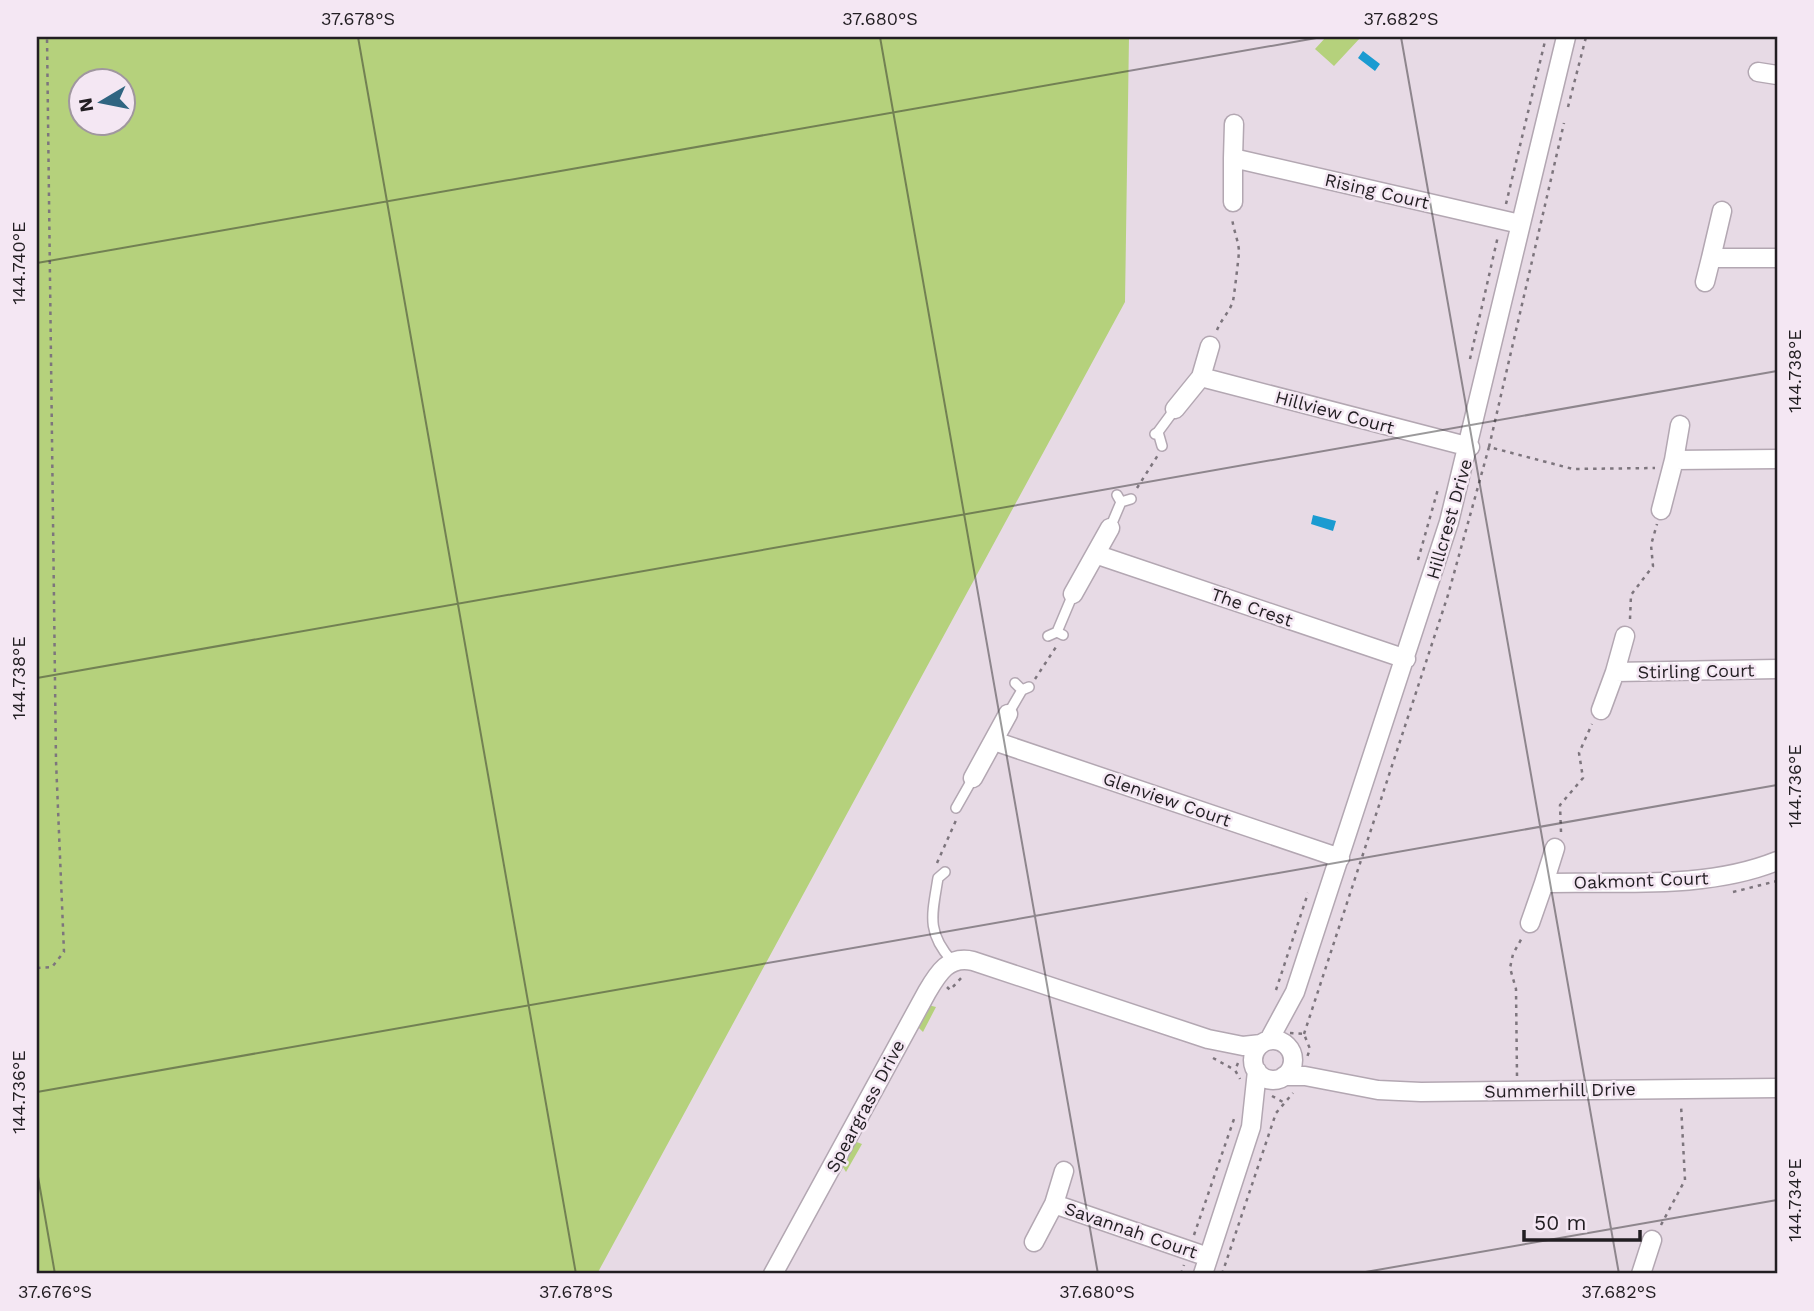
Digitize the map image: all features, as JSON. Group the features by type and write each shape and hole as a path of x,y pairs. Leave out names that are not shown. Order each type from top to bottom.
{"street":[{"name":"Hillcrest Drive","path":"1203,1274 1251,1127 1279,1067 1295,992 1406,659 1470,447 1520,224 1566,37"},
{"path":"1759,72 1777,75"},
{"path":"1233,202 1234,124"},
{"name":"Rising Court","path":"1233,158 1520,224"},
{"path":"1705,282 1722,211"},
{"path":"1711,258 1777,258"},
{"path":"1175,409 1201,377 1210,346"},
{"name":"Hillview Court","path":"1201,377 1470,447"},
{"path":"1661,510 1680,425"},
{"path":"1673,464 1777,459"},
{"path":"1073,594 1098,555 1110,528"},
{"name":"The Crest","path":"1098,555 1406,659"},
{"name":"Stirling Court","path":"1601,710 1625,636"},
{"name":"Stirling Court","path":"1615,672 1777,669"},
{"path":"973,778 1008,714"},
{"name":"Glenview Court","path":"994,741 1340,858"},
{"name":"Oakmont Court","path":"1530,923 1555,848"},
{"name":"Oakmont Court","path":"1544,883 1702,880 1754,871 1777,861"},
{"path":"952,961 973,961 1208,1039 1279,1067 1280,1042 1243,1046 1208,1039"},
{"name":"Speargrass Drive","path":"773,1274 927,992 943,968 952,961"},
{"name":"Hillcrest Drive","path":"1279,1067 1255,1053 1265,1042 1295,992"},
{"name":"Summerhill Drive","path":"1279,1067 1400,1091 1777,1088"},
{"name":"Savannah Court","path":"1034,1242 1054,1204 1064,1171"},
{"name":"Savannah Court","path":"1054,1204 1208,1257"},
{"path":"1641,1274 1652,1240"},
{"name":"Speargrass Drive","path":"781,1274 784,1255"}],"lane":[{"path":"1162,446 1157,433 1175,409"},
{"path":"1110,528 1119,498 1131,499"},
{"path":"1056,634 1073,594"},
{"path":"1008,714 1022,687"},
{"path":"954,809 973,778"},
{"path":"936,875 932,928 936,941 952,961"}],"path":[{"path":"37,968 52,967 64,952 56,761 47,37"},
{"path":"1469,363 1546,37"},
{"path":"1222,1274 1268,1135 1279,1067 1448,595 1489,447 1586,37"},
{"path":"1210,346 1223,315 1233,304 1239,252 1232,222 1233,202"},
{"path":"1131,499 1162,446"},
{"path":"1489,447 1573,469 1673,464"},
{"path":"1414,572 1440,482"},
{"path":"1625,636 1633,611 1630,595 1653,566 1651,545 1661,510"},
{"path":"1022,687 1056,634"},
{"path":"1555,848 1563,826 1560,805 1583,778 1579,754 1582,742 1601,710"},
{"path":"936,875 954,809"},
{"path":"1275,995 1311,887"},
{"path":"1502,1091 1503,1077 1517,1077 1516,989 1510,968 1513,954 1530,923"},
{"path":"1279,1067 1243,1089 1235,1070 1279,1067"},
{"path":"1652,1240 1685,1180 1681,1104 1669,1104"},
{"path":"1181,1274 1234,1118"}],"green space":[{"path":"37,37 1129,37 1125,302 597,1274 37,1274"},
{"path":"1326,37 1361,37 1334,66 1315,49"},
{"path":"928,1005 936,1007 923,1032 917,1026"},
{"path":"854,1141 862,1144 846,1172 841,1164"}],"water":[{"path":"1363,51 1380,64 1375,71 1358,58"},
{"path":"1313,515 1336,521 1333,531 1311,524"}]}
